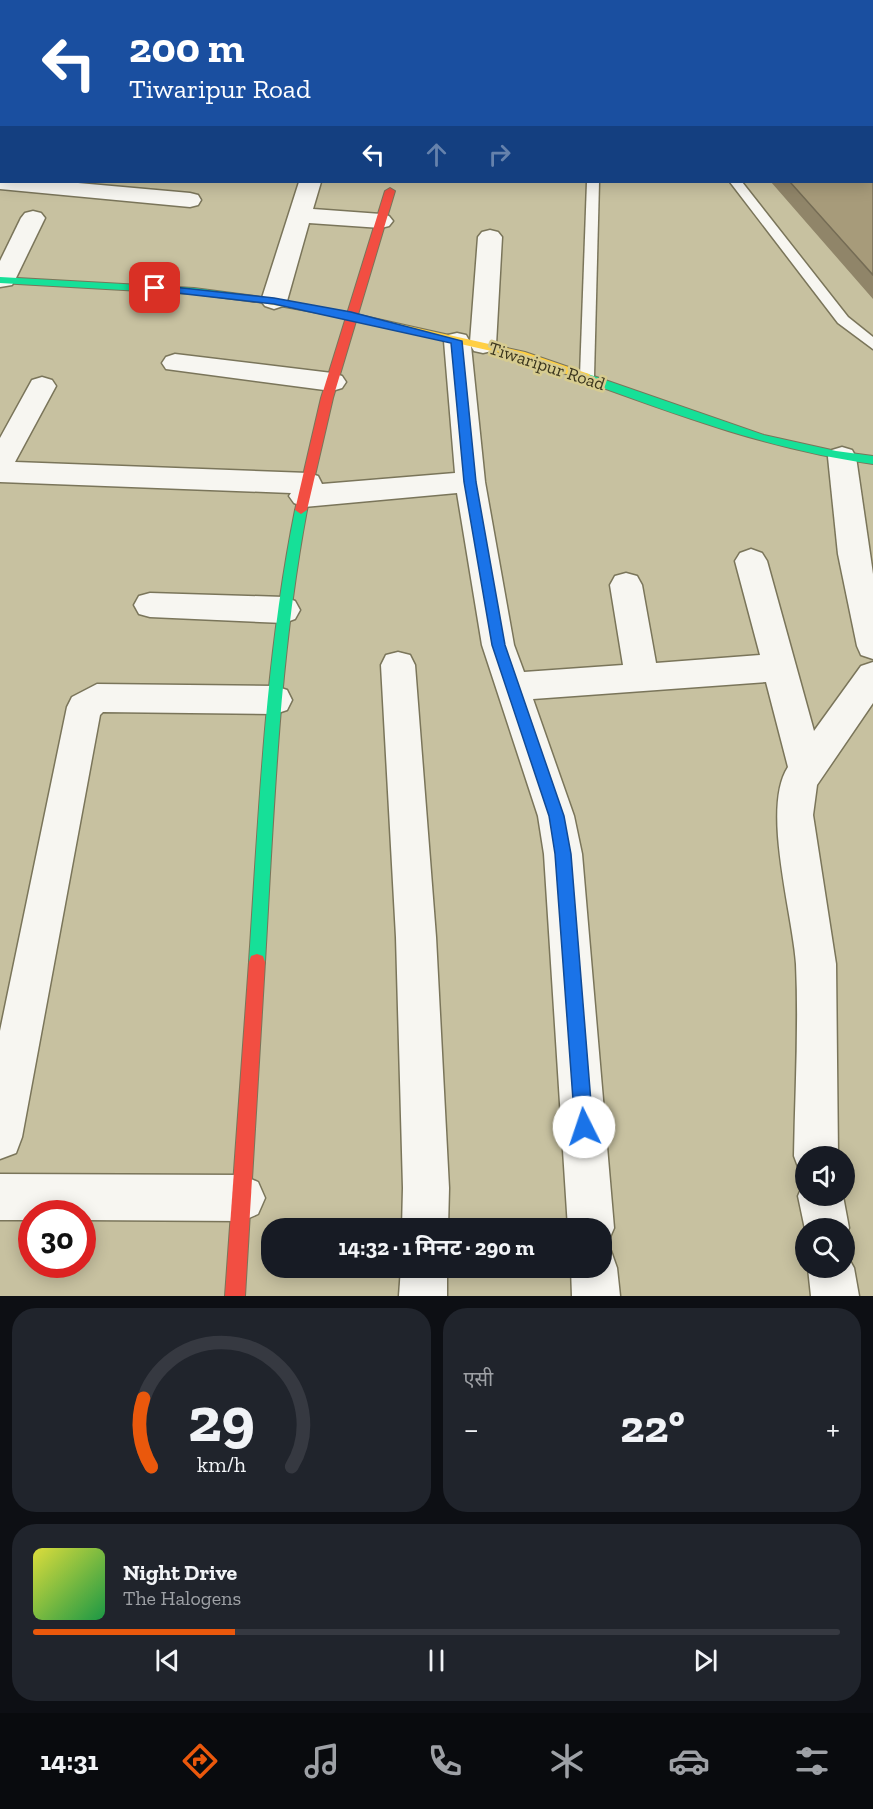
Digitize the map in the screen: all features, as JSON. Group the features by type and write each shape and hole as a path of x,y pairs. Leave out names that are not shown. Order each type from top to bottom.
{"street":[{"path":"11,183 190,200"},
{"path":"274,301 302,215 310,183"},
{"path":"236,1296 275,700 292,549 332,382 390,191"},
{"path":"302,215 381,221"},
{"path":"1,280 33,219"},
{"path":"489,237 470,343 470,482 498,645 556,816 563,854 590,1218"},
{"name":"Tiwaripur Road","path":"1,280 194,291 274,301 351,316 525,355 724,428 842,457 873,460"},
{"path":"176,363 332,382"},
{"path":"0,464 42,386"},
{"path":"842,457 853,554 873,646"},
{"path":"0,472 306,489 470,482"},
{"path":"751,561 807,770"},
{"path":"626,585 642,677"},
{"path":"150,605 284,610"},
{"path":"398,665 416,938 425,1218"},
{"path":"512,687 780,667"},
{"path":"816,1146 816,964 795,815 799,781 873,676"},
{"path":"0,1137 84,707 98,698 275,700"},
{"path":"0,1197 242,1198"},
{"path":"423,1296 424,1278"},
{"path":"595,1278 596,1296"},
{"path":"832,1278 835,1296"}],"lane":[{"path":"587,376 593,183"},
{"path":"737,183 843,320 873,344"}],"building":[{"path":"791,183 873,183 873,275"}],"traffic: fast":[{"path":"0,280 194,291 255,299"},
{"path":"585,377 727,428 799,448 873,460"},
{"path":"257,962 276,677 290,564 301,510"}],"traffic: slow":[{"path":"255,299 351,316 525,355 585,377"}],"traffic: jam":[{"path":"301,510 327,398 390,191"},
{"path":"235,1296 257,962"}],"route":[{"path":"155,288 274,301 457,341 470,482 498,645 556,816 563,854 584,1127"}]}
